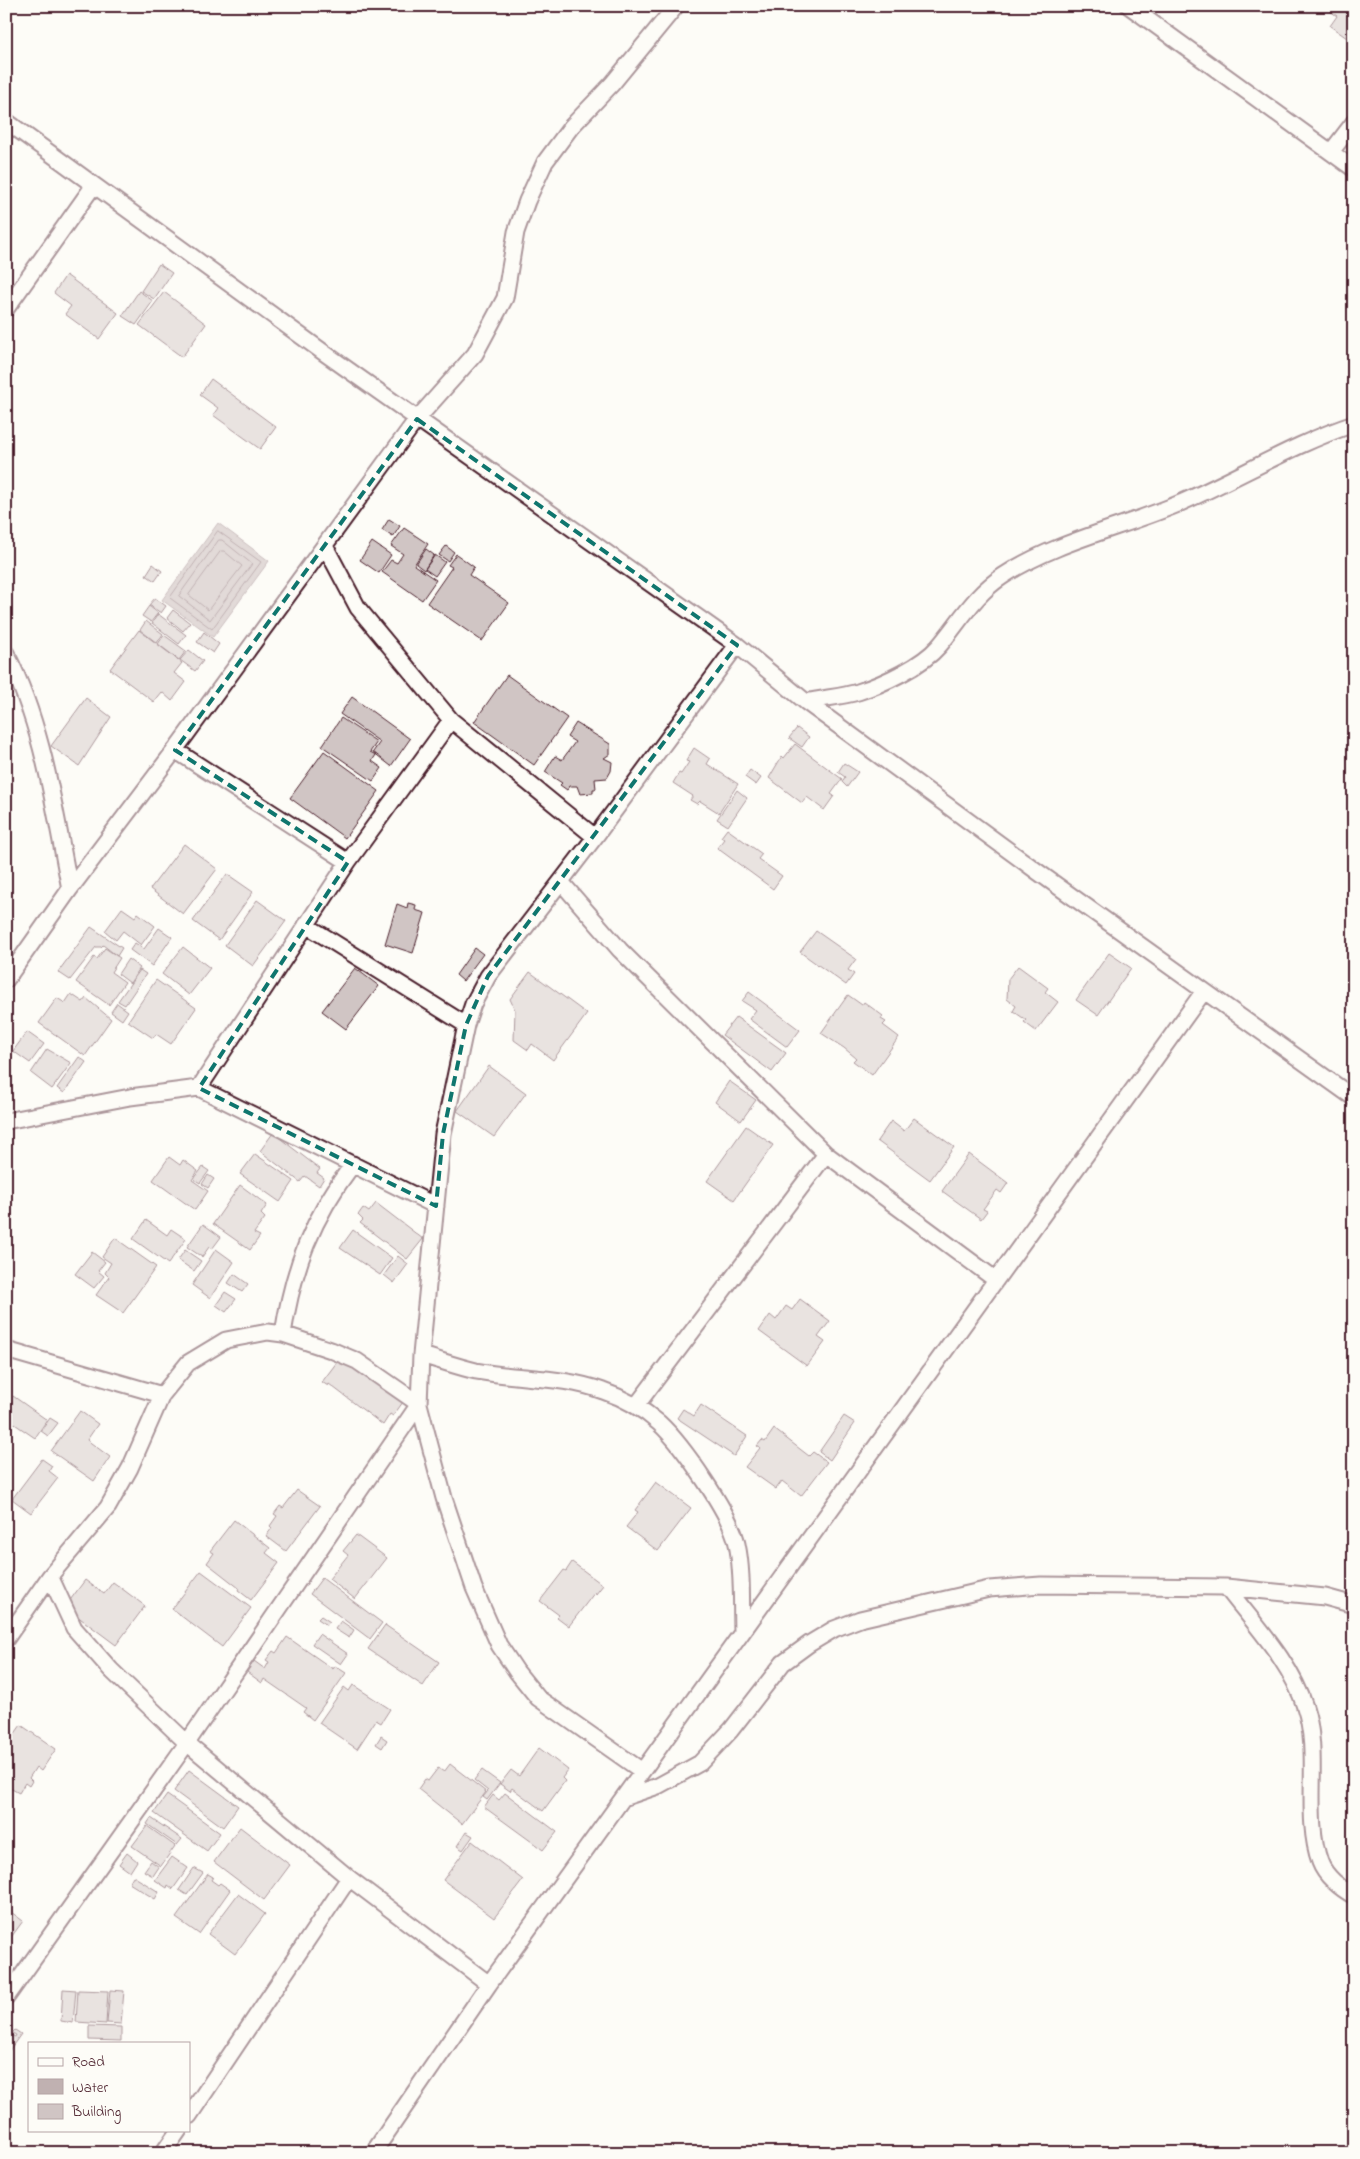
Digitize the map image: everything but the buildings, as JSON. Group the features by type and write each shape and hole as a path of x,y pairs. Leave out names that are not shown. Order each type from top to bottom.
{"street":[{"path":"6,980 70,889 175,750 417,419 475,354 505,298 516,232 527,201 545,162 571,127 612,84 676,6"},
{"path":"1130,6 1354,169"},
{"path":"6,121 417,419 737,645 806,702 1354,1098"},
{"path":"1331,152 1354,122"},
{"path":"6,309 94,185"},
{"path":"806,702 858,692 917,665 939,647 975,599 1003,576 1039,556 1176,505 1332,431 1354,424"},
{"path":"325,546 358,608 451,720 595,837"},
{"path":"642,1771 538,1698 517,1672 499,1645 474,1588 444,1498 419,1404 421,1355 443,1134 466,1025 473,1004 488,976 595,837 737,645"},
{"path":"6,653 21,682 38,731 70,889"},
{"path":"198,1088 348,862 451,720"},
{"path":"175,750 348,862"},
{"path":"561,882 620,950 826,1154 996,1280"},
{"path":"306,925 466,1025"},
{"path":"373,2153 489,1984 1204,991"},
{"path":"6,1121 130,1098 198,1088 436,1206"},
{"path":"636,1406 826,1154"},
{"path":"283,1334 293,1281 306,1244 323,1209 353,1164"},
{"path":"6,1639 50,1576 108,1507 130,1468 162,1395 188,1364 226,1340 268,1332 283,1334 357,1361 419,1404"},
{"path":"6,1350 162,1395"},
{"path":"421,1355 476,1371 566,1381 603,1391 636,1406 660,1424 689,1458 718,1503 737,1542 740,1565 742,1631"},
{"path":"6,1998 187,1743 419,1404"},
{"path":"50,1576 74,1628 110,1670 187,1743 349,1878 489,1984"},
{"path":"623,1798 658,1786 700,1763 731,1730 784,1663 809,1644 860,1619 989,1589 1032,1585 1226,1587 1325,1597 1354,1605"},
{"path":"1226,1587 1297,1685 1306,1708 1310,1731 1314,1834 1320,1862 1332,1880 1354,1896"},
{"path":"190,2115 349,1878"},
{"path":"163,2153 178,2132"}],"highlighted area":[{"path":"417,419 737,645 488,976 466,1025 443,1134 436,1206 199,1088 348,862 175,750"}],"water":[{"path":"218,523 269,561 213,637 162,600"}]}
